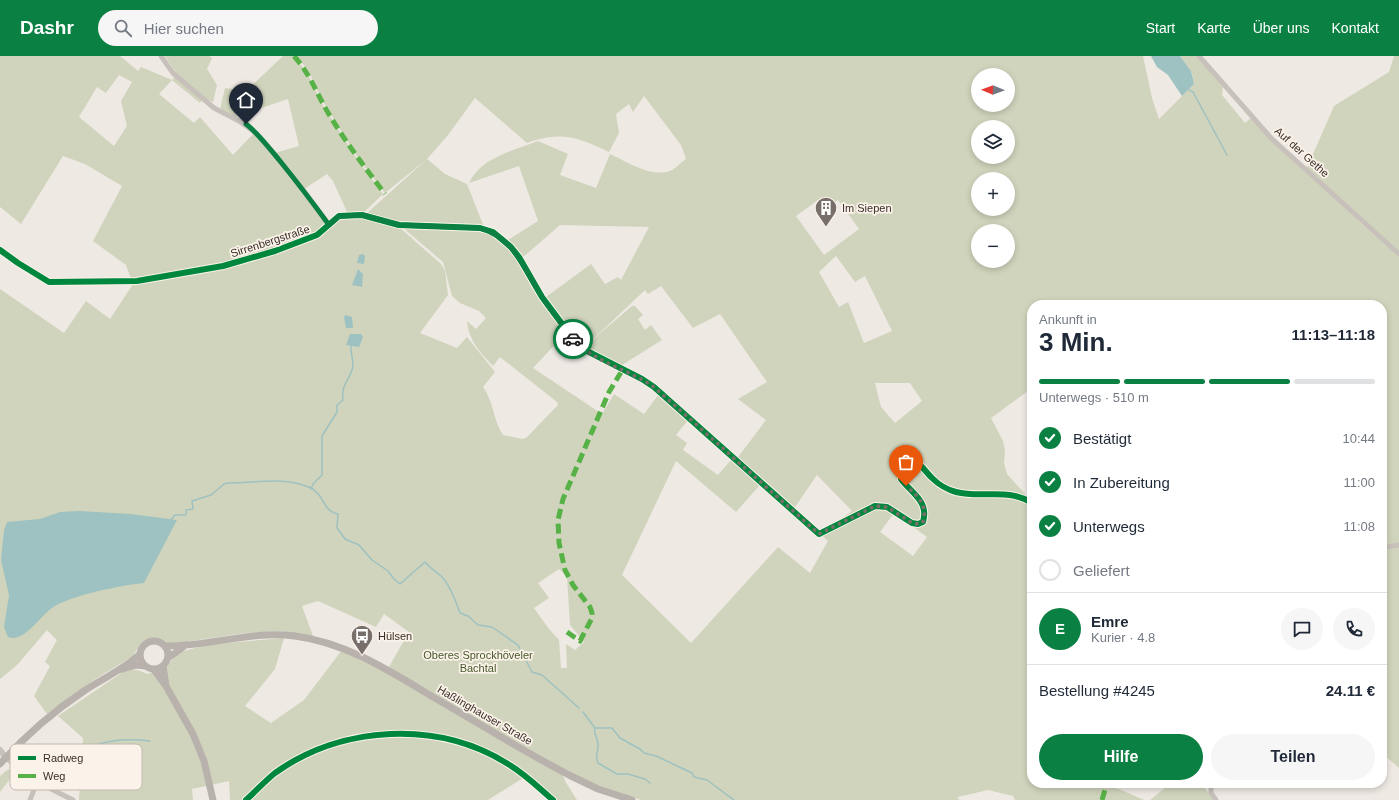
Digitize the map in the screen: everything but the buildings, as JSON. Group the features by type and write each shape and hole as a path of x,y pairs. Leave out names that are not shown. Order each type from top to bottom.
{"main road":[{"name":"Haßlinghauser Straße","path":"165,646 187,645 244,636 280,635 318,640 343,648 386,669 569,775 598,789 632,800"},
{"path":"145,666 141,660 140,654 142,647 150,642 160,642 165,646 168,658 163,666 154,670"},
{"name":"Haßlinghauser Straße","path":"168,658 187,645"},
{"path":"22,744 70,701 119,670 140,654"},
{"path":"119,670 137,665 145,666 154,670 166,686 193,734 204,761 213,800"},
{"path":"163,666 166,686"},
{"path":"0,764 10,754"}],"street":[{"path":"162,56 173,73 214,108 239,121 257,134 303,189 329,225"},
{"name":"Auf der Gethe","path":"1200,56 1271,138 1399,254"},
{"name":"Sirrenbergstraße","path":"0,250 49,282 137,281 223,266 275,251 317,235 339,216 362,215 399,225 480,228 493,232 511,247 519,257 542,297 575,341 585,350 642,379 654,387 819,534 875,506 887,507 912,523 918,524 923,522 925,508 920,497 901,479 901,470 911,461 919,463 932,478 956,492 1010,494 1021,496 1027,500"},
{"path":"1387,547 1399,545"},
{"path":"0,750 10,761"},
{"path":"1212,788 1212,793 1216,800"},
{"path":"30,800 34,790"},
{"path":"53,790 73,800"}],"green space":[{"name":"Oberes Sprockhöveler Bachtal","path":"0,56 120,56 138,71 141,67 172,80 159,94 194,123 200,117 233,155 254,133 275,160 279,161 328,225 318,236 340,216 361,216 399,227 441,264 445,271 448,295 420,333 457,348 467,337 495,372 483,387 487,393 497,423 503,435 522,439 526,438 558,405 557,402 500,357 493,366 484,356 476,346 470,334 467,321 476,329 486,318 479,311 460,303 452,296 443,262 401,226 482,230 500,241 514,256 535,293 565,334 533,368 602,414 614,394 644,414 659,394 688,420 676,435 687,443 683,450 718,475 731,460 760,485 736,512 676,461 622,575 691,643 778,547 810,573 828,541 820,534 852,511 817,475 793,510 738,457 766,420 738,399 767,382 720,314 693,328 661,286 648,294 645,290 588,344 583,344 562,320 546,297 591,264 605,284 618,277 621,280 649,227 560,225 522,258 508,240 538,221 519,166 469,183 474,174 490,161 508,152 538,141 568,154 560,175 596,188 610,154 648,171 664,172 674,169 686,159 681,145 644,96 633,112 629,104 616,114 619,133 609,152 578,139 569,137 550,137 527,143 475,98 448,135 427,159 385,193 358,158 322,100 308,70 296,56 1143,56 1152,98 1159,119 1194,84 1191,71 1180,56 1198,56 1223,86 1222,95 1245,123 1251,118 1362,224 1399,256 1399,544 1387,545 1387,300 1027,300 1027,392 991,418 1003,441 1005,450 1004,463 1007,474 1026,495 1010,492 980,493 1010,496 1027,503 1027,788 1115,788 1144,800 1015,800 1013,796 988,790 958,797 959,800 641,800 563,775 577,800 555,800 528,775 488,800 230,800 229,781 192,789 193,800 79,800 80,790 142,790 142,744 83,744 83,738 58,716 123,672 135,670 147,674 167,667 177,653 195,648 215,644 284,638 275,669 245,706 271,723 304,700 342,650 386,672 409,632 384,614 376,627 318,601 302,606 313,636 281,631 245,633 171,644 151,638 141,643 133,656 94,680 47,714 34,696 50,666 45,662 57,640 47,630 17,665 0,679 0,289 64,333 86,301 110,319 133,284 126,265 93,241 122,186 85,164 63,156 21,224 0,207","holes":["119,75 132,82 121,101 127,126 114,146 79,117 97,87 106,93","818,200 825,209 838,200 859,229 824,255 796,216","836,256 855,282 865,276 892,331 864,343 848,302 839,307 819,272","875,383 910,383 922,401 895,423 881,407","894,513 927,537 913,556 880,532","559,569 567,576 570,625 584,642 575,650 566,644 567,668 561,668 559,640 534,608 549,598 538,583"]},
{"path":"165,56 209,56 212,58 207,69 217,85 213,102 203,98 200,103 172,80 177,74"},
{"path":"283,56 293,56 307,72 321,102 357,159 383,194 362,214 348,214 333,181 327,174 304,189 275,153 299,146 288,99 235,117 220,110 225,88 246,91"},
{"path":"1394,56 1399,56 1399,252 1307,168 1334,106 1389,72"},
{"path":"427,159 445,174 467,184 484,227 399,223 365,215"},
{"path":"632,306 635,306 643,315 638,319 645,330 651,325 662,340 622,365 587,348 598,335"},
{"path":"1399,547 1399,768 1387,757 1387,550"},
{"path":"10,769 10,779 0,792 0,776"},
{"path":"1165,788 1205,788 1214,800 1150,800"}],"water":[{"path":"1151,56 1180,56 1191,71 1194,84 1182,96 1168,75 1157,67"},
{"path":"363,254 365,256 364,264 357,263 359,255"},
{"path":"358,269 363,274 362,287 352,285"},
{"path":"345,315 352,317 353,328 346,328 344,318"},
{"path":"350,334 361,334 363,337 359,347 346,345"},
{"path":"79,511 131,514 177,520 144,583 109,589 70,599 52,608 20,637 8,637 4,627 9,595 1,560 4,530 7,522 40,519 60,512"}],"waterway":[{"path":"1189,90 1193,92 1227,155"},
{"path":"311,489 313,484 322,475 322,436 337,412 337,405 343,400 344,387 352,370 353,364 351,346"},
{"path":"170,521 175,515 186,515 186,510 193,509 192,501 211,495 224,484 281,481 301,484 311,488 316,491 329,510 338,514 337,528 345,539 359,545 372,560 388,571 400,584 425,562 444,579 452,593 460,613 468,616 478,625 492,627 518,645 532,672 542,675 579,708"},
{"path":"583,712 595,728 612,728 620,738 640,749 644,753 656,756 692,773 694,777 707,780 734,800"},
{"path":"595,728 598,744 596,758 598,763 617,774 628,774 645,779 650,783"},
{"path":"99,744 121,740 150,741"}],"marked path":[{"path":"294,56 305,70 325,108 343,136 385,194"},
{"path":"567,632 580,641 592,618 592,613 590,607 573,585 565,570 559,543 558,520 563,499 609,392 623,369"},
{"path":"1102,800 1106,788"}],"cycle path":[{"path":"0,250 49,282 137,281 223,266 275,251 317,235 339,216 362,215 399,225 480,228 493,232 511,247 519,257 542,297 575,341 585,350 642,379 654,387 819,534 875,506 887,507 912,523 918,524 923,522 924,509 922,503 901,479 901,470 911,461 920,466 937,482 953,491 966,494 1004,494 1027,500"},
{"path":"246,800 275,773 301,757 330,745 360,737 390,734 421,735 451,740 481,750 514,768 532,781 553,800"}],"way so far":[{"path":"573,339 585,350 642,379 654,387 819,534 875,506 887,507 912,523 918,524 923,522 925,508 920,497 906,486"}],"place":[{"name":"Im Siepen","path":"826,228"},
{"name":"Hülsen","path":"362,656"}],"route":[{"path":"246,124 257,134 303,189 329,225 339,216 362,215 399,225 480,228 493,232 511,247 519,257 542,297 573,339"}]}
